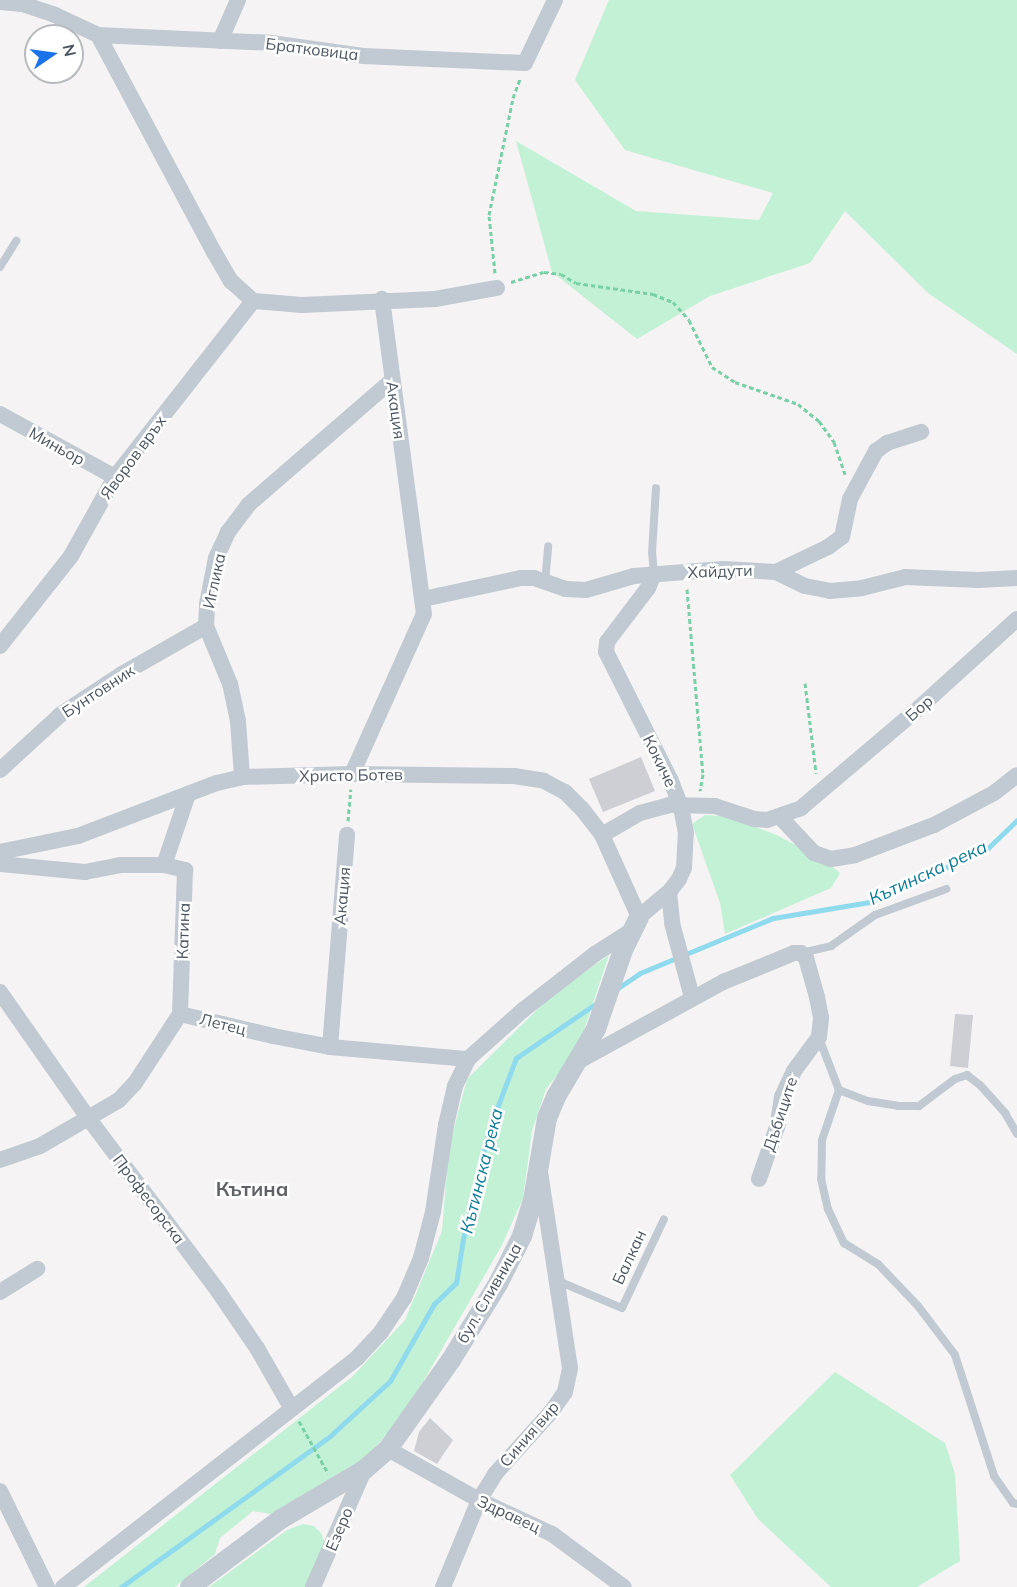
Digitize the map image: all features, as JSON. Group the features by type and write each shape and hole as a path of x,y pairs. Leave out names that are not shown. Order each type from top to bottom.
{"street":[{"path":"220,41 238,0"},
{"path":"525,63 555,0"},
{"path":"0,2 22,4 55,15 98,35 214,252 231,281 253,301 302,305 382,299 435,299 497,288"},
{"name":"Братковица","path":"98,35 271,43 363,56 525,63"},
{"name":"Акация","path":"352,774 424,614 391,381 382,299"},
{"name":"Яворов връх","path":"0,646 71,556 115,477 253,301"},
{"name":"Иглика","path":"242,777 238,721 230,684 206,626 207,604 216,558 228,532 248,505 391,381"},
{"name":"Миньор","path":"0,414 115,477"},
{"path":"776,572 828,547 842,537 850,499 876,451 887,443 921,432"},
{"name":"Хайдути","path":"423,600 521,578 534,578 545,584 566,589 586,590 634,576 733,569 776,572 805,586 830,591 862,588 905,577 978,580 1017,578"},
{"name":"Кокиче","path":"654,574 648,588 607,642 606,652 610,665 670,779 689,805"},
{"name":"Бор","path":"602,836 640,813 669,805 715,806 754,819 780,817 801,808 819,795 1017,619"},
{"name":"Бунтовник","path":"0,770 60,715 122,674 206,626"},
{"name":"Христо Ботев","path":"0,852 78,836 188,794 242,777 486,774 544,781 565,792 582,809 602,836 635,924"},
{"path":"780,817 814,853 831,858 855,855 934,825 994,793 1017,775"},
{"path":"0,864 85,872 121,865 164,864 188,794"},
{"path":"63,1587 357,1358 381,1332 404,1298 421,1258 433,1212 446,1125 455,1086 468,1059 523,1010 635,924 669,892 684,868 689,805"},
{"name":"Акация","path":"330,1047 347,835"},
{"name":"Катина","path":"164,864 185,870 180,1014"},
{"path":"669,892 676,937 690,989"},
{"path":"577,1062 596,1029 623,950 635,924"},
{"name":"бул. Сливница","path":"190,1587 281,1519 364,1470 388,1449 451,1360 498,1284 522,1236 547,1118 557,1095 577,1062 690,989 794,953 801,953"},
{"path":"801,953 806,958 817,996 821,1018 819,1037"},
{"name":"Професорска","path":"0,992 88,1119 218,1291 257,1348 292,1409"},
{"name":"Летец","path":"0,1160 40,1146 119,1100 135,1083 180,1014 330,1047 468,1059"},
{"name":"Дъбиците","path":"759,1179 790,1080 819,1037"},
{"name":"Синия вир","path":"443,1587 479,1500 495,1474 565,1392 570,1368 539,1164"},
{"path":"0,1292 37,1269"},
{"name":"Здравец","path":"388,1449 479,1500 552,1534 624,1587"},
{"name":"Езеро","path":"313,1587 364,1470"},
{"path":"0,1491 47,1587"}],"lane":[{"path":"0,267 16,241"},
{"path":"654,574 652,553 656,488"},
{"path":"545,584 548,546"},
{"path":"801,953 831,946 875,915 946,889"},
{"path":"819,1037 839,1090 822,1140 820,1179 828,1209 844,1243 878,1264 918,1306 955,1355 994,1476 1012,1503 1017,1504"},
{"path":"839,1090 868,1101 898,1106 919,1106 955,1079 967,1075 980,1085 1005,1113 1017,1134"},
{"name":"Балкан","path":"558,1281 622,1308 664,1219"}],"path":[{"path":"525,63 513,98 489,215 490,245 497,288 544,272 561,274 585,285 653,294 673,302 689,320 712,368 735,382 798,404 819,421 834,442 850,499"},
{"name":"Кокиче","path":"686,572 703,774 689,805"},
{"path":"805,683 819,795"},
{"path":"347,835 352,774"},
{"path":"304,1429 323,1464"}],"green space":[{"path":"609,0 1017,0 1017,354 928,293 845,211 810,263 710,296 637,339 552,272 516,141 636,211 759,220 773,193 625,150 575,80"},
{"path":"705,815 726,816 777,835 828,863 840,873 831,888 725,934 720,903 692,824"},
{"path":"609,955 577,1051 546,1089 532,1131 523,1198 502,1245 408,1408 369,1455 271,1514 253,1511 220,1538 215,1554 175,1587 84,1587 353,1376 405,1320 442,1231 449,1147 467,1079 555,992"},
{"path":"835,1372 945,1443 955,1474 960,1561 917,1587 831,1587 758,1519 730,1475"},
{"path":"303,1524 314,1526 321,1533 326,1546 307,1587 209,1587 287,1530"}],"building":[{"path":"641,757 655,791 603,812 589,779"},
{"path":"955,1014 973,1015 968,1068 950,1066"},
{"path":"430,1418 453,1440 437,1464 414,1451 419,1432"}],"waterway":[{"name":"Кътинска река","path":"615,990 640,973 773,918 870,902 988,848 1017,820"},
{"name":"Кътинска река","path":"121,1587 330,1436 390,1381 434,1304 456,1283 463,1239 489,1129 516,1058 598,1002"}],"district":[{"name":"Кътина","path":"252,1188"}]}
